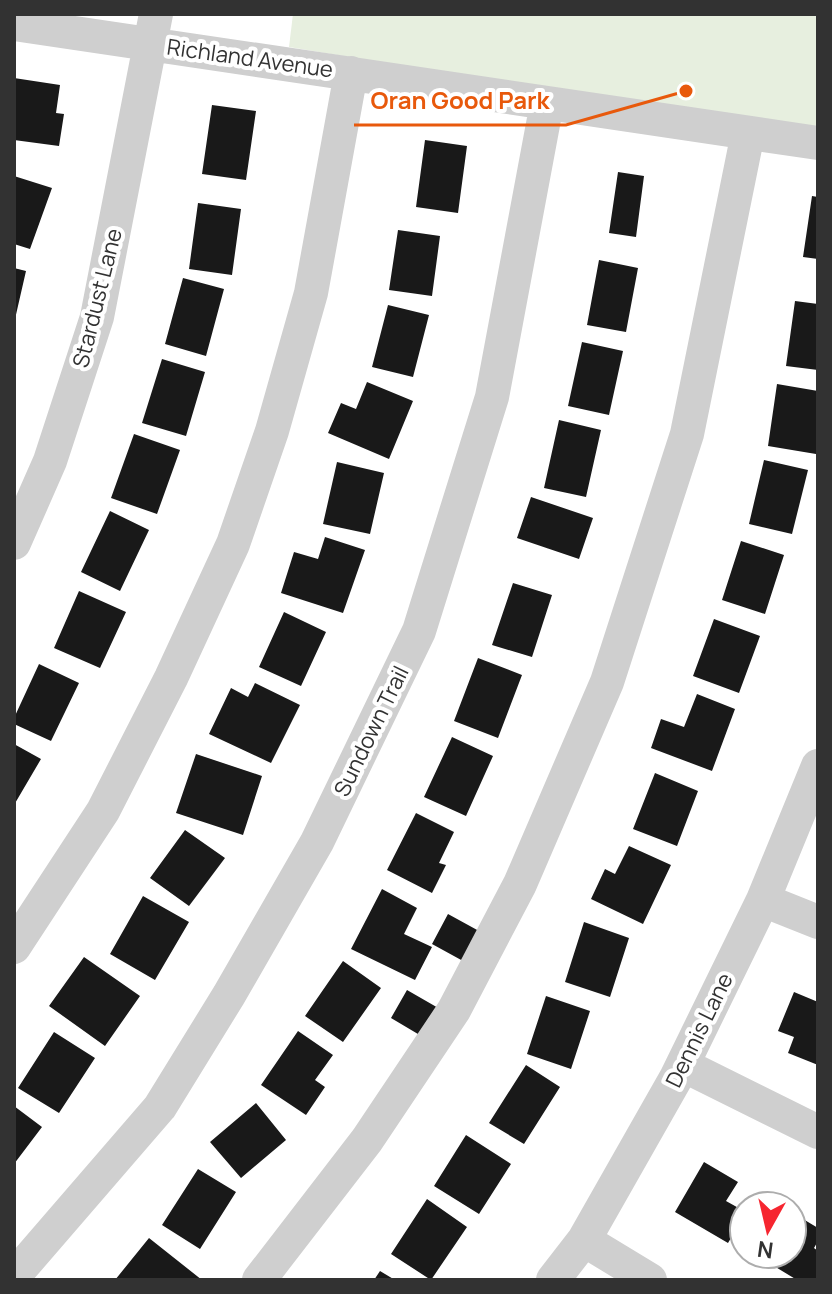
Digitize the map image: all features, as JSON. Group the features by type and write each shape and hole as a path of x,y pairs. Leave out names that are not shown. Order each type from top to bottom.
{"street":[{"name":"Richland Avenue","path":"14,24 154,29 351,73 818,143"},
{"name":"Stardust Lane","path":"14,543 50,461 97,317 154,29"},
{"path":"14,947 103,811 171,678 233,544 272,431 311,293 351,73"},
{"name":"Sundown Trail","path":"14,1276 160,1107 317,842 419,631 492,397 547,103"},
{"path":"259,1280 367,1140 454,1010 520,884 607,682 687,434 748,133"},
{"name":"Dennis Lane","path":"553,1280 584,1240 683,1065 763,900 818,766"},
{"path":"763,900 818,922"},
{"path":"683,1065 818,1132"},
{"path":"584,1240 650,1280"}],"green space":[{"path":"293,14 818,14 818,135 289,47"}],"building":[{"path":"14,78 60,85 56,113 64,114 59,146 14,140"},
{"path":"212,105 256,111 246,180 202,174"},
{"path":"425,140 467,146 458,213 416,207"},
{"path":"618,172 644,176 636,237 609,233"},
{"path":"14,176 52,188 30,249 14,244"},
{"path":"812,196 818,197 818,259 803,257"},
{"path":"198,203 241,209 232,275 189,269"},
{"path":"398,230 440,236 432,296 389,290"},
{"path":"599,260 638,268 626,332 587,325"},
{"path":"14,268 26,271 15,319 14,319"},
{"path":"183,278 224,289 206,356 165,344"},
{"path":"795,301 818,304 818,370 786,366"},
{"path":"388,305 429,315 413,377 372,367"},
{"path":"582,342 623,351 609,415 568,406"},
{"path":"162,359 205,372 186,436 142,423"},
{"path":"367,382 413,401 389,459 328,433 341,403 356,409"},
{"path":"777,384 818,391 816,454 768,446"},
{"path":"559,420 601,430 586,497 544,488"},
{"path":"134,434 180,450 157,514 111,498"},
{"path":"764,460 808,470 792,534 749,524"},
{"path":"337,462 384,473 370,534 323,524"},
{"path":"531,497 593,518 579,559 517,538"},
{"path":"110,511 149,530 120,591 81,572"},
{"path":"325,537 365,550 343,613 281,593 294,552 318,559"},
{"path":"741,541 784,555 765,614 722,600"},
{"path":"513,583 552,595 532,657 492,645"},
{"path":"79,591 126,612 100,668 54,648"},
{"path":"284,612 326,632 301,686 259,667"},
{"path":"714,619 760,636 739,693 693,676"},
{"path":"478,658 522,675 498,738 454,721"},
{"path":"39,664 79,683 51,741 14,724"},
{"path":"255,683 300,705 271,763 209,734 231,688 248,697"},
{"path":"697,694 735,709 712,771 651,748 661,719 684,727"},
{"path":"452,737 493,756 466,816 424,797"},
{"path":"14,744 41,759 14,805"},
{"path":"196,754 262,776 243,835 176,813"},
{"path":"655,773 698,791 677,846 633,829"},
{"path":"416,813 454,832 439,863 446,865 432,893 387,870"},
{"path":"185,830 225,858 189,906 150,878"},
{"path":"629,846 671,865 643,924 591,899 605,869 615,874"},
{"path":"382,889 417,908 404,934 432,947 415,980 351,949"},
{"path":"143,896 189,922 155,980 110,954"},
{"path":"448,914 479,931 463,961 432,944"},
{"path":"584,922 629,938 610,997 565,982"},
{"path":"84,957 140,996 105,1046 49,1006"},
{"path":"343,961 381,988 343,1042 305,1016"},
{"path":"407,990 440,1009 423,1037 391,1018"},
{"path":"794,992 818,1002 818,1065 788,1053 794,1037 778,1031"},
{"path":"546,996 590,1011 571,1069 527,1054"},
{"path":"298,1031 333,1055 315,1080 325,1087 306,1115 261,1085"},
{"path":"54,1032 95,1058 59,1113 18,1088"},
{"path":"526,1065 560,1087 524,1144 489,1123"},
{"path":"256,1103 286,1140 241,1178 210,1142"},
{"path":"14,1106 42,1127 14,1164"},
{"path":"466,1135 511,1164 479,1214 434,1186"},
{"path":"704,1162 738,1182 733,1190 728,1190 726,1201 728,1243 675,1212"},
{"path":"198,1169 236,1192 200,1249 162,1225"},
{"path":"427,1199 467,1227 431,1280 391,1254"},
{"path":"808,1222 818,1228 818,1241 814,1248 818,1251 818,1280 797,1280 780,1270 808,1270"},
{"path":"149,1238 202,1280 115,1280"},
{"path":"380,1271 395,1280 374,1280"}],"place":[{"name":"Oran Good Park","path":"686,91"}]}
